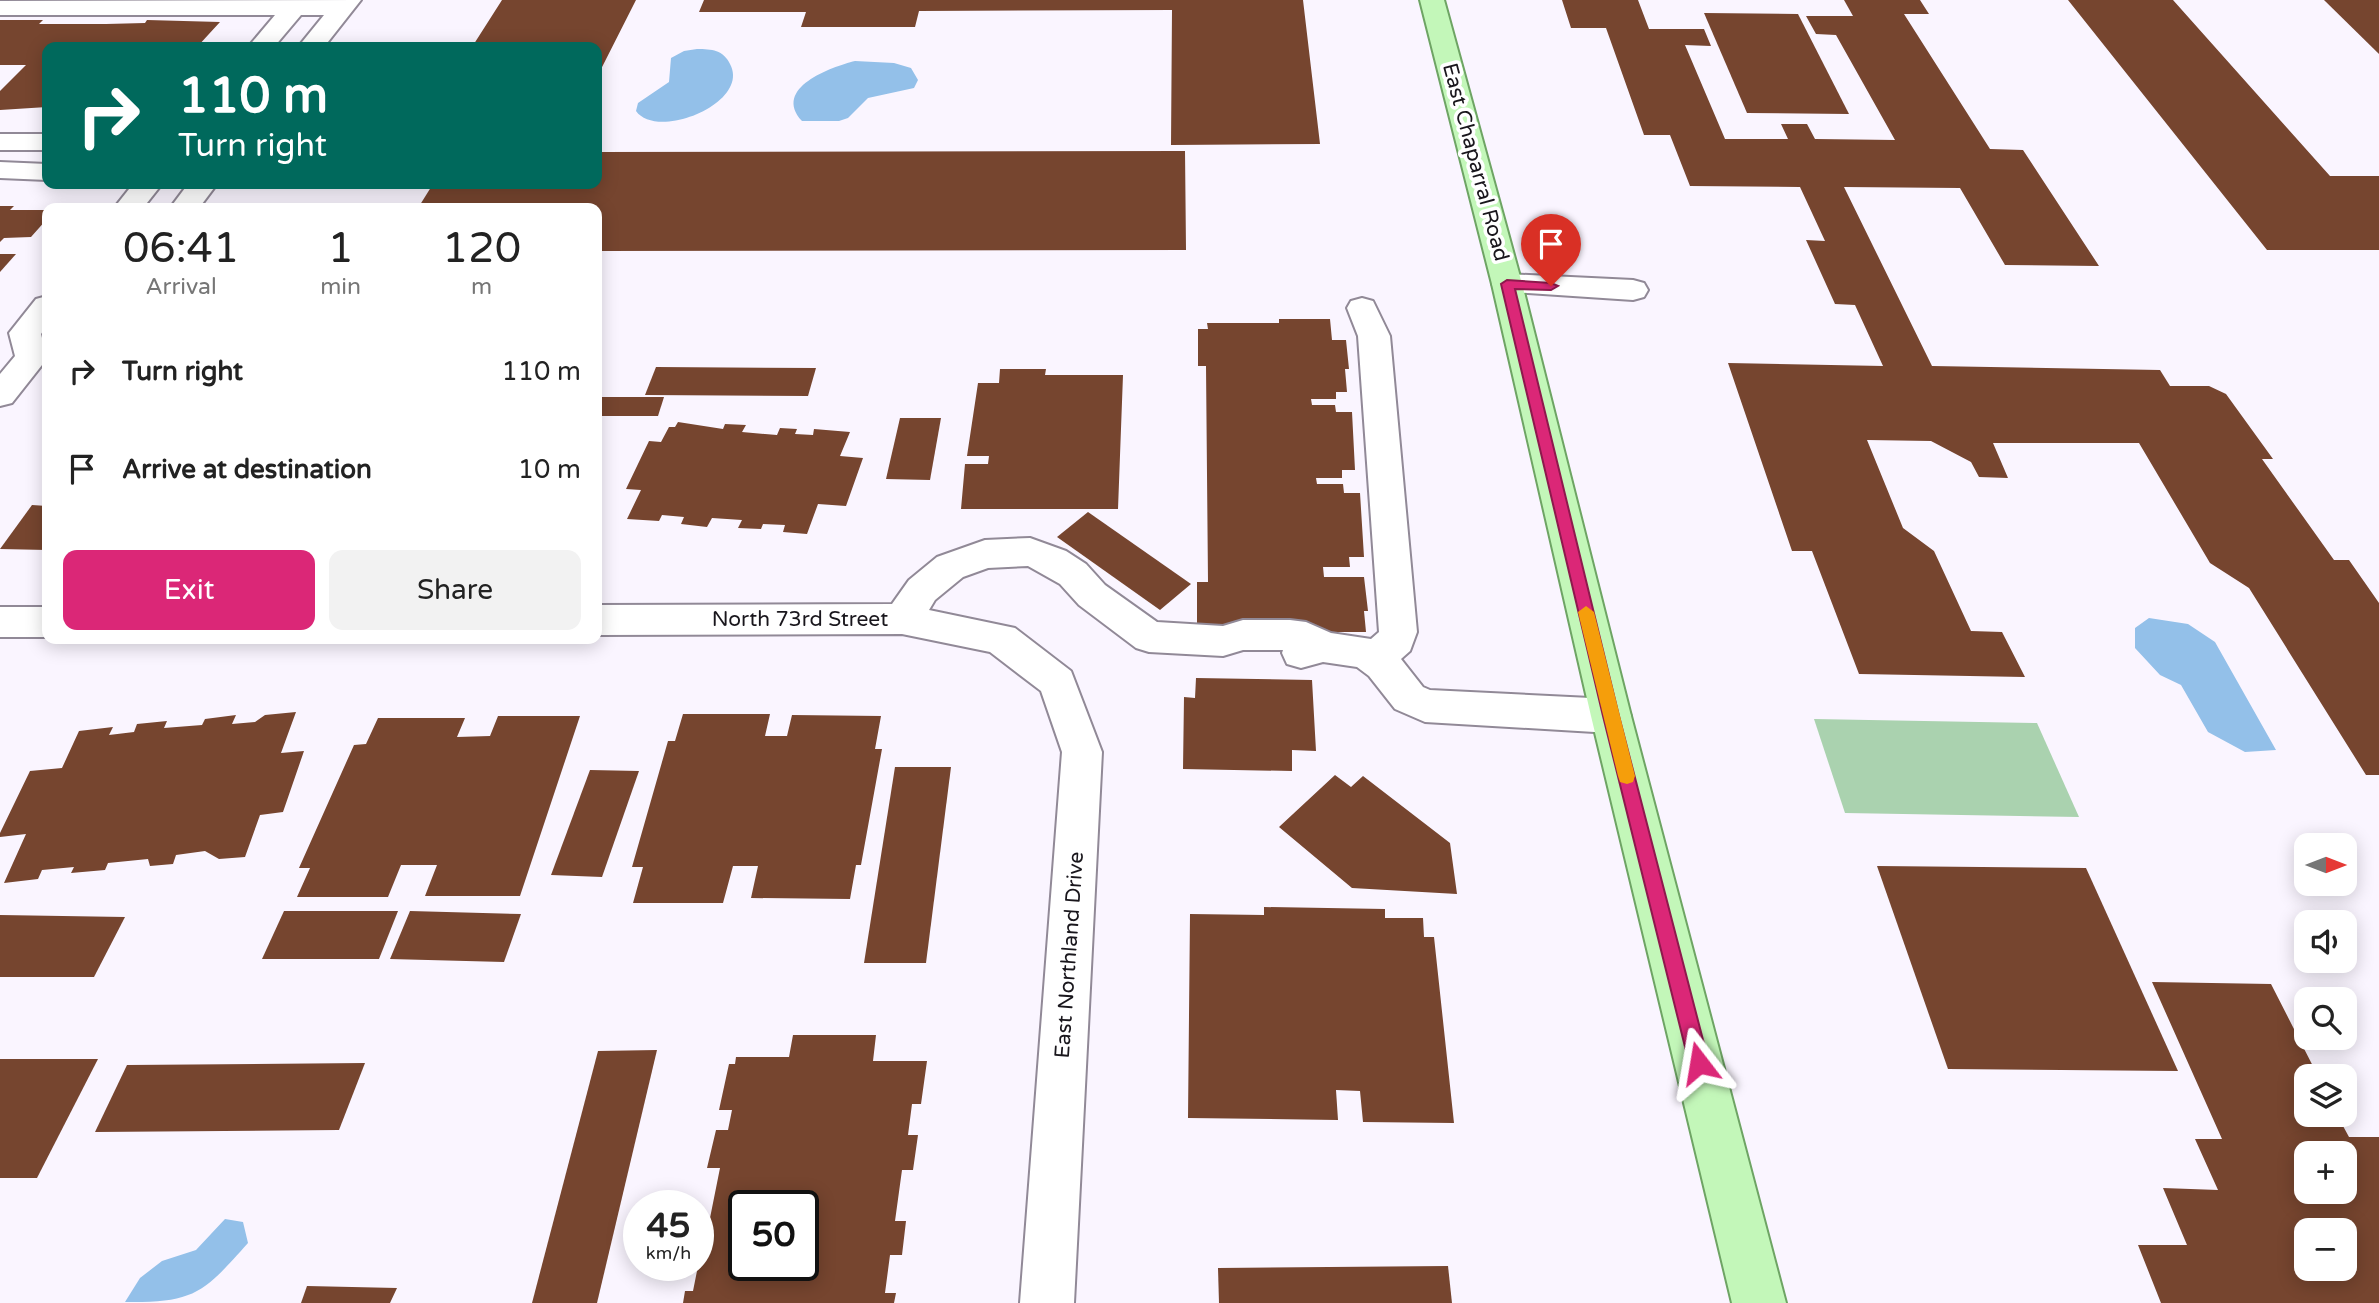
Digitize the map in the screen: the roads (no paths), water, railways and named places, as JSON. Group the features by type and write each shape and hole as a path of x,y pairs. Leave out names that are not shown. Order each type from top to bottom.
{"main road":[{"name":"East Chaparral Road","path":"1432,0 1507,284 1611,716 1759,1303"}],"street":[{"path":"265,42 297,4"},
{"path":"0,8 346,4"},
{"path":"315,42 346,4"},
{"path":"0,142 42,142"},
{"path":"0,170 42,172"},
{"path":"132,203 144,189"},
{"path":"188,203 199,189"},
{"path":"1507,284 1633,290"},
{"path":"1362,308 1374,335 1398,632 1396,640 1374,659"},
{"path":"0,395 26,355 25,333 42,312"},
{"path":"902,619 922,590 950,567 985,554 1030,552 1053,561 1073,574 1109,609 1149,637 1223,641 1241,652 1287,656 1323,647 1366,653 1382,665 1409,698 1425,706 1611,716"},
{"name":"North 73rd Street","path":"602,620 902,619 1001,639"},
{"path":"0,622 42,622"},
{"name":"East Northland Drive","path":"1001,639 1056,682 1082,752 1047,1303"}],"water":[{"path":"684,51 716,51 727,59 733,78 727,92 715,104 681,120 662,122 647,119 636,111 638,103 669,82 671,58"},
{"path":"855,61 894,63 911,68 918,80 914,88 868,98 848,118 839,121 802,121 795,109 794,99 799,89 832,68"},
{"path":"2149,618 2188,624 2215,642 2276,750 2245,752 2208,732 2181,685 2160,675 2135,648 2135,628"},
{"path":"225,1219 243,1222 248,1243 208,1283 184,1297 125,1302 140,1278 162,1261 196,1250"}]}
